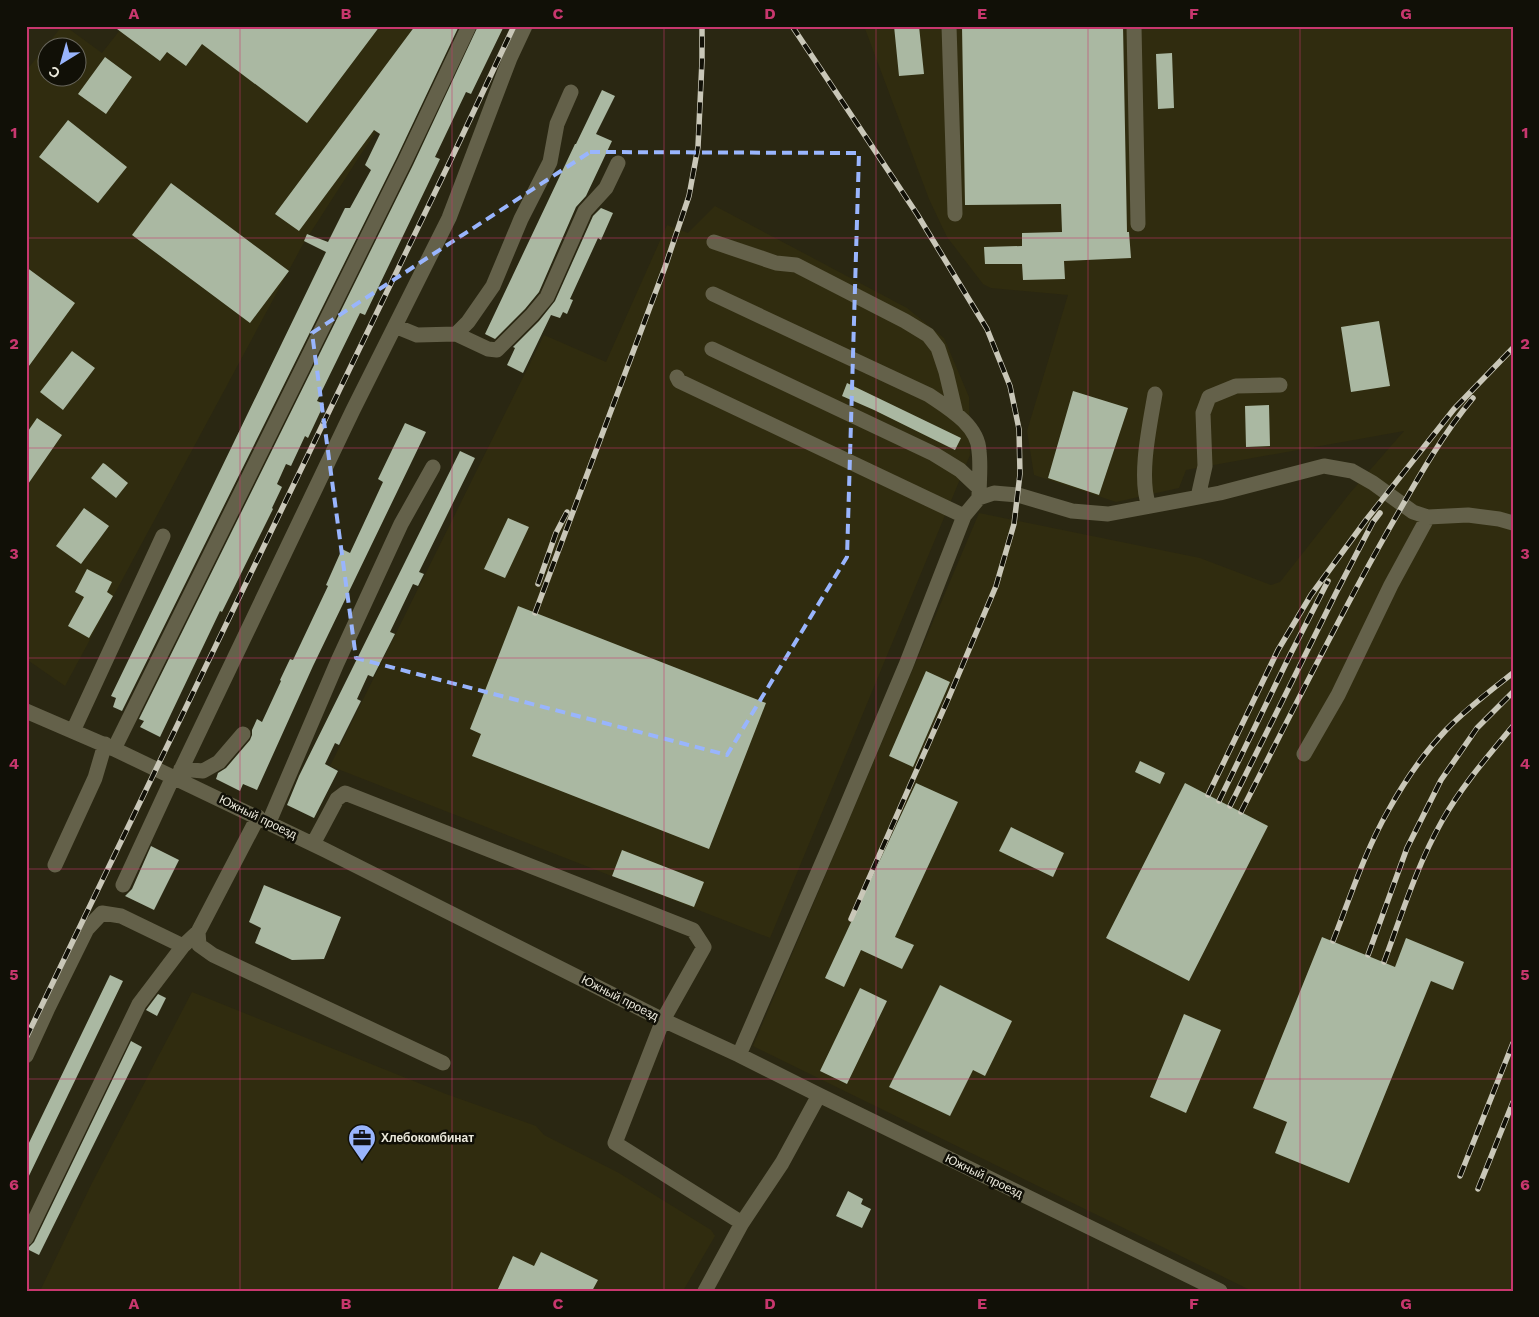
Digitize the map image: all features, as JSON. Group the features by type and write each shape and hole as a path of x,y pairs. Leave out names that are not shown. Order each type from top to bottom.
{"street":[{"path":"55,865 110,746 405,161 469,26"},
{"path":"123,885 177,774 197,739 352,410 449,218 510,58 525,26"},
{"path":"949,26 955,214"},
{"path":"1134,26 1138,224"},
{"path":"456,334 468,322 493,286 521,219 550,162 557,124 571,92"},
{"path":"395,326 417,335 456,334 488,350 497,350 547,297 585,211 606,188 618,163"},
{"path":"714,242 776,263 796,264 928,335 938,348 956,414"},
{"path":"713,294 929,396 956,414 972,431 980,449 979,493 964,516 906,665 740,1055"},
{"path":"712,349 934,454 960,470 979,493"},
{"path":"677,377 679,381 964,516"},
{"path":"1198,497 1205,466 1203,413 1209,397 1236,386 1280,385"},
{"path":"1149,506 1145,496 1146,452 1155,394"},
{"path":"979,493 1018,495 1072,512 1108,514 1220,493 1324,466 1352,471 1373,483 1413,512 1428,517 1468,515 1512,522"},
{"path":"26,1238 138,1004 183,946 198,932 263,820 401,524 433,467"},
{"path":"1304,754 1338,696 1391,585 1428,517"},
{"path":"73,731 163,536"},
{"name":"Южный проезд","path":"26,711 177,774 263,820 663,1020 740,1055 819,1096 1215,1290"},
{"path":"177,774 203,771 220,762 243,734"},
{"path":"313,844 336,799 345,794 693,930 704,947 663,1020 615,1143 742,1223"},
{"path":"26,1056 87,929 102,913 121,916 183,946"},
{"path":"198,932 199,945 213,955 443,1063"},
{"path":"705,1291 742,1223 782,1163 819,1096"}],"highlighted area":[{"path":"590,152 859,153 847,557 727,755 356,658 312,333"}],"shaded area":[{"path":"62,26 65,26 81,38 52,38"},
{"path":"123,26 440,26 417,73 361,154 302,246 65,686 26,659 26,71 38,56 38,88 88,88 88,43 102,53"},
{"path":"864,26 1513,26 1513,1291 1252,1291 753,1046 979,513 1200,558 1271,585 1280,582 1350,493 1404,431 1186,470 1179,488 1116,502 1034,475 1027,431 1068,295 991,288 983,284 947,237 929,199"},
{"path":"715,206 907,308 944,338 969,397 970,455 770,938 330,766 544,335 606,362 667,225 688,233"},
{"path":"192,992 446,1094 536,1126 544,1135 619,1173 711,1230 715,1236 683,1291 40,1291 91,1185"}],"building":[{"path":"113,26 380,26 307,123 202,44 186,66 167,52 160,61"},
{"path":"415,26 459,26 397,157 122,711 113,707 116,698 111,696 326,252 304,241 307,234 328,242 345,208 350,208 371,170 365,165 380,134 374,130 299,231 275,214"},
{"path":"478,26 504,26 471,94 466,92 435,157 440,159 365,315 360,313 317,401 324,404 308,438 305,436 291,466 286,464 277,484 282,487 273,509 222,612 220,611 160,737 140,727 144,721 139,719 413,165"},
{"path":"894,26 919,26 924,74 899,76"},
{"path":"962,26 1123,26 1127,232 1129,232 1131,258 1064,261 1065,279 1023,280 1022,264 985,264 984,247 1022,246 1022,233 1062,232 1061,204 965,205"},
{"path":"1172,53 1174,108 1158,109 1156,54"},
{"path":"105,57 132,77 106,114 78,94 82,88 88,88 88,80"},
{"path":"602,90 615,96 596,134 612,141 586,196 576,207 539,292 495,339 485,334"},
{"path":"68,120 127,167 98,203 39,157"},
{"path":"171,183 289,271 250,323 132,235"},
{"path":"601,208 613,213 601,240 598,238 570,299 573,300 567,314 563,312 560,318 551,315 523,373 507,365 515,348 513,347 539,321 555,301 593,216"},
{"path":"26,267 75,303 26,370"},
{"path":"1379,321 1390,386 1351,392 1341,327"},
{"path":"72,351 95,368 63,410 40,392"},
{"path":"847,383 961,438 955,450 842,396"},
{"path":"1073,391 1128,408 1099,495 1048,478"},
{"path":"1269,405 1270,446 1246,447 1245,406"},
{"path":"37,418 62,435 26,487 26,434"},
{"path":"405,423 426,432 313,666 257,790 243,784 240,791 216,779 218,773 226,768 250,740 257,719 262,722 290,659 293,660 328,586 326,585 342,549 350,553 383,482 378,479"},
{"path":"460,451 475,458 419,572 424,574 418,586 413,584 390,632 395,634 373,677 368,675 357,699 361,701 339,745 335,743 325,764 338,771 314,818 287,805 299,776"},
{"path":"103,463 128,483 116,498 91,478"},
{"path":"84,508 109,526 81,564 56,546"},
{"path":"508,518 529,527 505,578 484,569"},
{"path":"87,569 112,582 107,592 113,596 89,638 68,626 84,597 75,592"},
{"path":"518,606 766,703 709,849 472,756 481,734 470,729"},
{"path":"926,671 950,682 913,767 889,756"},
{"path":"1140,761 1165,773 1160,784 1135,772"},
{"path":"916,783 958,802 895,937 914,945 902,969 861,950 844,987 825,978"},
{"path":"1185,783 1268,826 1189,981 1106,938"},
{"path":"1011,827 1064,853 1053,877 999,851"},
{"path":"151,846 179,860 154,910 125,896 132,889"},
{"path":"622,850 704,882 694,907 612,876"},
{"path":"264,885 341,917 324,959 292,960 255,943 261,928 249,922"},
{"path":"1322,937 1395,967 1406,938 1464,962 1453,990 1431,981 1349,1183 1275,1153 1287,1122 1253,1108"},
{"path":"110,975 123,981 26,1182 26,1149"},
{"path":"940,985 1012,1021 985,1076 973,1070 950,1116 889,1087"},
{"path":"860,988 887,1001 847,1084 820,1071"},
{"path":"158,994 166,998 157,1016 146,1010"},
{"path":"1184,1014 1221,1030 1186,1113 1150,1097"},
{"path":"131,1041 142,1047 39,1255 27,1249 34,1242"},
{"path":"848,1191 863,1199 861,1204 871,1209 862,1228 836,1216"},
{"path":"541,1252 598,1280 592,1291 497,1291 513,1256 534,1266"}],"railway":[{"path":"26,1038 514,26"},
{"path":"535,613 665,267 689,196 698,147 702,26"},
{"path":"792,26 917,214 987,329 1010,386 1019,429 1020,474 1014,524 996,586 851,919"},
{"path":"1208,795 1278,650 1311,595 1366,520 1454,409 1513,348"},
{"path":"1241,812 1329,639 1385,536 1437,448 1473,398"},
{"path":"538,584 556,533 567,512"},
{"path":"1230,806 1336,593 1373,522 1380,513"},
{"path":"1219,801 1328,581"},
{"path":"1333,941 1372,842 1407,779 1429,749 1454,722 1478,700 1513,673"},
{"path":"1368,955 1407,848 1441,780 1477,728 1513,692"},
{"path":"1384,962 1417,872 1449,808 1513,726"},
{"path":"1460,1176 1513,1043"},
{"path":"1478,1189 1513,1102"}],"place":[{"name":"Хлебокомбинат","path":"362,1162"}]}
